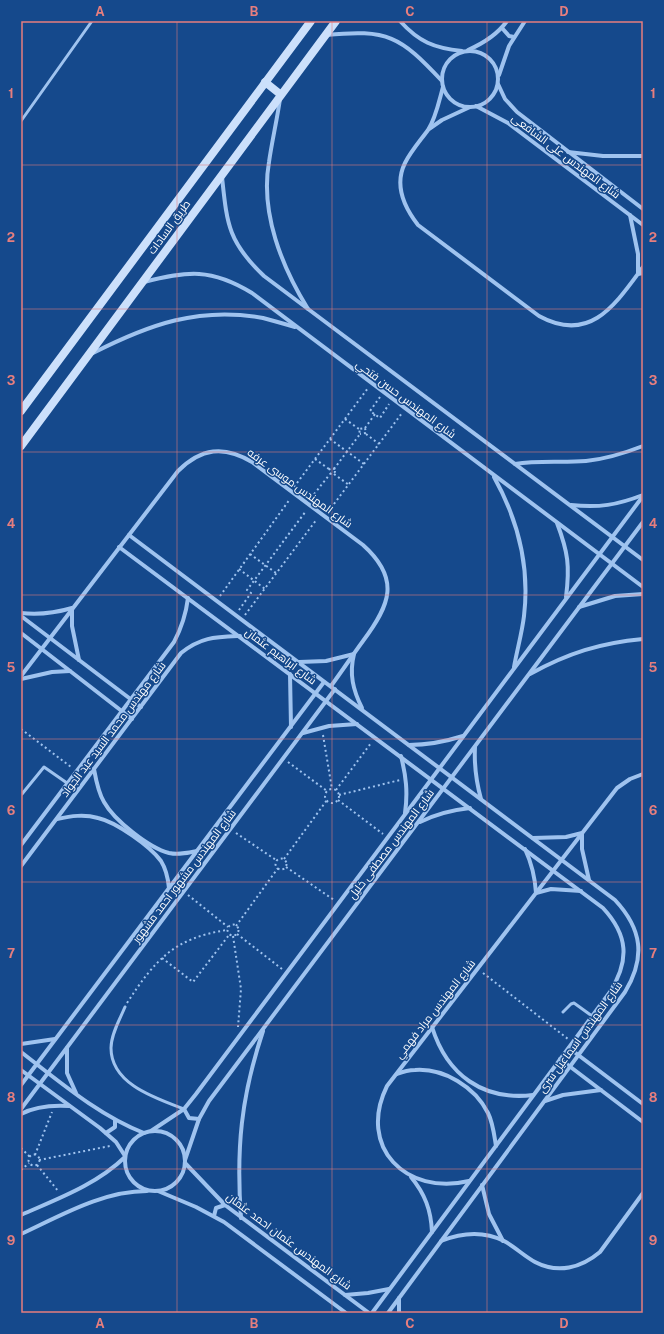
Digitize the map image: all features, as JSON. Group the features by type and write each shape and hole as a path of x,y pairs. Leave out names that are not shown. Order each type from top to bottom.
{"main road":[{"name":"طريق السادات","path":"21,411 311,21"},
{"name":"طريق السادات","path":"22,442 89,355 280,94 336,21"},
{"path":"265,82 280,94"}],"street":[{"path":"400,21 413,34 429,44 485,55 492,61 498,78"},
{"path":"473,106 458,104 450,98 443,87 442,81 444,68 449,60 456,54 466,51 486,41 502,28 507,21"},
{"path":"428,129 442,120 473,106 486,102 492,97 498,84 498,78 504,56 514,37 525,21"},
{"path":"502,28 508,36 514,37"},
{"path":"326,35 367,32 385,36 418,54 442,81"},
{"name":"شارع المهندس على الشافعى","path":"498,84 504,99 517,112 643,209"},
{"path":"443,87 428,129 404,164 400,180 402,196 408,212 418,225 539,316 553,323 563,325 584,324 599,318 611,308 643,267"},
{"path":"280,94 275,134 268,163 268,194 272,225 280,256 293,284 309,311"},
{"name":"شارع المهندس على الشافعى","path":"473,106 508,123 643,225"},
{"path":"567,152 603,156 643,156"},
{"name":"شارع المهندس حسن فتحي","path":"222,174 227,222 235,242 248,261 264,276 643,560"},
{"path":"637,204 643,203"},
{"path":"630,215 636,234 638,274"},
{"name":"شارع المهندس حسن فتحي","path":"142,283 180,274 199,273 218,276 236,283 252,293 371,384 643,587"},
{"path":"638,274 643,273"},
{"path":"89,355 122,338 156,324 191,316 227,314 263,318 297,328"},
{"path":"515,464 534,461 587,461 608,457 643,446"},
{"name":"شارع المهندس موسى عرفه","path":"21,678 72,608 178,471 188,461 200,454 213,451 227,451 240,455 309,504 376,556 384,570 388,587 386,603 379,620 331,686"},
{"path":"493,475 507,501 518,529 524,557 526,587 524,616 514,668"},
{"path":"570,505 595,507 608,506 620,504 643,495"},
{"name":"شارع المهندس مصطفى خليل","path":"151,1131 184,1109 643,495"},
{"name":"شارع المهندس مصطفى خليل","path":"185,1161 199,1120 209,1101 643,522"},
{"path":"557,523 566,547 569,573 566,598"},
{"name":"شارع ابراهيم عثمان","path":"129,535 439,768"},
{"name":"شارع ابراهيم عثمان","path":"119,547 431,779"},
{"path":"579,608 615,596 643,594"},
{"name":"شارع مهندس محمد السيد عبد الجواد","path":"22,842 174,642 182,628 188,598"},
{"path":"21,615 54,613 72,608 72,632 79,660"},
{"path":"21,615 140,708"},
{"path":"21,633 132,719"},
{"name":"شارع مهندس محمد السيد عبد الجواد","path":"21,866 181,654 192,644 206,638 240,636"},
{"path":"528,676 555,660 583,649 613,642 643,639"},
{"path":"299,662 326,661 354,654 350,668 352,683 363,710"},
{"path":"21,678 52,672 70,671"},
{"path":"290,674 291,727"},
{"name":"شارع المهندس مشهور احمد مشهور","path":"21,1085 324,682"},
{"name":"شارع المهندس مشهور احمد مشهور","path":"21,1109 335,689"},
{"path":"303,733 322,728 357,724"},
{"path":"408,745 427,745 445,742 463,736"},
{"path":"475,746 475,776 481,800"},
{"path":"400,756 406,778 408,794 405,813"},
{"name":"شارع المهندس اسماعيل سرى","path":"388,1313 625,992 634,978 638,961 639,944 635,927 626,912 615,900 439,768"},
{"path":"94,769 97,786 113,815 157,848 170,853 184,854 197,851"},
{"name":"شارع المهندس مراد فهمي","path":"469,1181 440,1185 425,1182 411,1176 399,1168 389,1156 382,1143 378,1129 377,1114 380,1099 396,1074 617,788 630,779 643,774"},
{"name":"شارع المهندس اسماعيل سرى","path":"370,1313 569,1048 619,979 623,964 624,948 621,933 614,919 603,908 431,779"},
{"path":"417,823 434,815 452,810 470,808"},
{"path":"57,819 70,816 97,818 110,822 153,852 162,863 168,875 169,888"},
{"path":"131,837 135,832"},
{"path":"533,838 560,838 582,833 582,849 589,880"},
{"path":"525,849 532,863 536,893 551,889 582,891"},
{"path":"432,1027 437,1043 445,1058 469,1081 484,1090 500,1095 516,1097 533,1095"},
{"path":"241,1218 238,1179 241,1125 252,1065 264,1028"},
{"path":"21,1044 56,1039"},
{"path":"67,1048 67,1073 78,1095"},
{"path":"569,1048 643,1104"},
{"path":"21,1052 78,1095 115,1120 144,1133"},
{"path":"560,1059 643,1122"},
{"path":"21,1070 106,1133 118,1145 125,1157 126,1168 132,1181 137,1186 151,1191"},
{"path":"396,1074 414,1070 432,1070 450,1076 478,1098 488,1112 494,1129 496,1146"},
{"path":"465,1087 469,1081"},
{"path":"544,1101 563,1095 601,1090"},
{"path":"21,1114 40,1107 55,1105 69,1106"},
{"path":"184,1109 189,1118 199,1120"},
{"path":"106,1133 112,1130 115,1120"},
{"path":"21,1215 63,1197 90,1183 115,1167 125,1157 132,1141 144,1133 151,1131 165,1132 181,1146 185,1161 181,1177 171,1187 158,1191 136,1191 100,1199 21,1234"},
{"name":"شارع المهندس عثمان احمد عثمان","path":"185,1161 225,1205 370,1313"},
{"name":"شارع المهندس مراد فهمي","path":"411,1176 427,1202 431,1217 432,1232"},
{"path":"482,1185 489,1214 504,1241"},
{"path":"158,1191 214,1216 234,1229 346,1313"},
{"path":"441,1241 466,1234 492,1237 504,1241 534,1262 545,1266 569,1268 580,1265 600,1252 643,1193"},
{"path":"214,1216 216,1208 225,1205"},
{"path":"345,1295 368,1294 390,1288"},
{"path":"399,1298 399,1313"},
{"path":"337,1307 339,1313"}],"lane":[{"path":"21,121 92,21"},
{"path":"22,794 44,767 67,783"},
{"path":"563,1012 574,1003 592,1016"},
{"path":"125,1007 111,1046 112,1060 116,1070 142,1091 162,1101 184,1109"}],"path":[{"path":"216,600 239,570 315,459 371,384"},
{"path":"383,392 370,411 380,418 393,400"},
{"path":"242,619 276,573 349,484 405,409"},
{"path":"345,418 360,429 365,428 375,414"},
{"path":"365,428 366,434"},
{"path":"334,474 334,469 360,434 360,429"},
{"path":"360,434 366,434 379,444"},
{"path":"330,439 364,464"},
{"path":"315,459 329,469 334,469"},
{"path":"236,615 251,593 247,590 330,474 329,469"},
{"path":"330,474 334,474 349,484"},
{"path":"250,554 276,573"},
{"path":"239,570 264,589"},
{"path":"322,728 332,789"},
{"path":"21,729 76,771"},
{"path":"336,790 376,738"},
{"path":"284,758 326,791 327,800 284,859"},
{"path":"339,795 406,778"},
{"path":"326,791 332,789 336,790 339,795 338,800"},
{"path":"327,800 332,803 338,800"},
{"path":"338,800 387,838"},
{"path":"231,829 276,860"},
{"path":"276,860 280,858 284,859"},
{"path":"284,859 286,861 286,867"},
{"path":"276,860 275,863 278,868"},
{"path":"286,867 338,903"},
{"path":"278,868 282,869 286,867"},
{"path":"236,926 278,868"},
{"path":"183,892 228,927"},
{"path":"229,935 227,930 228,927 233,924 236,926"},
{"path":"229,935 234,936 237,934 238,928 236,926"},
{"path":"125,1007 146,973 161,958 185,942 213,932 227,930"},
{"path":"237,934 287,972"},
{"path":"161,958 193,982 229,935"},
{"path":"234,936 241,988 236,1040"},
{"path":"477,968 572,1043"},
{"path":"30,1157 35,1155 55,1105"},
{"path":"39,1160 118,1145"},
{"path":"21,1148 30,1157"},
{"path":"35,1155 39,1160"},
{"path":"21,1170 29,1163 30,1157"},
{"path":"37,1165 39,1160"},
{"path":"29,1163 33,1166 37,1165 63,1197"}]}
